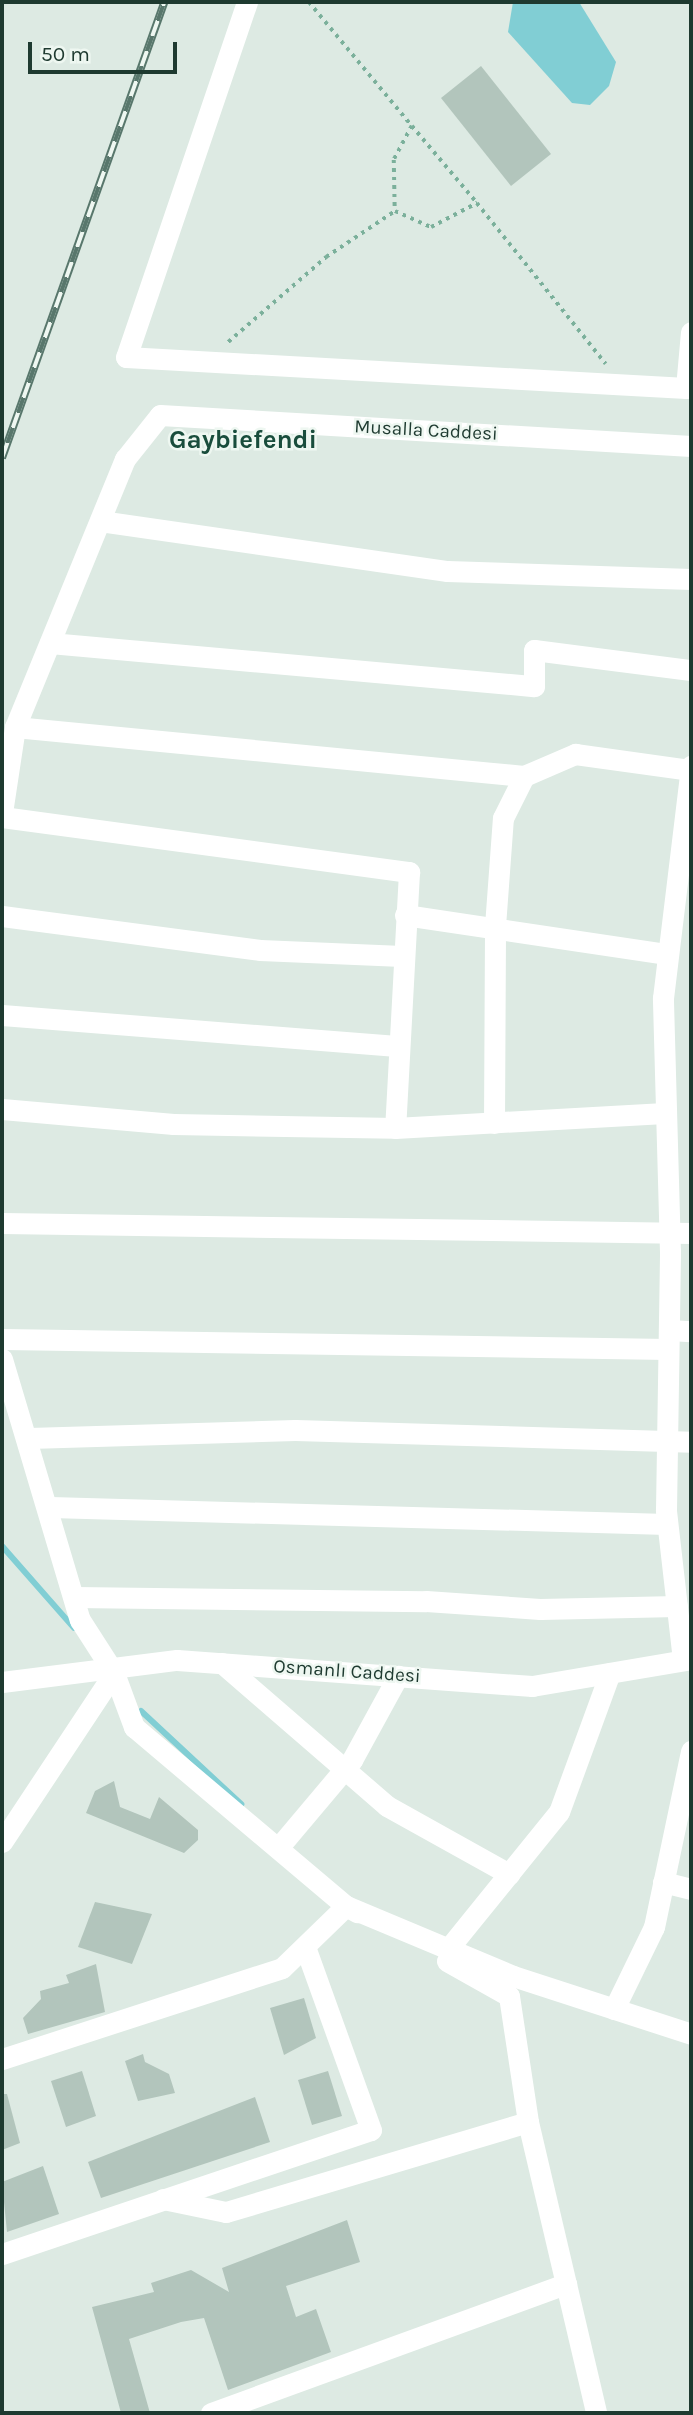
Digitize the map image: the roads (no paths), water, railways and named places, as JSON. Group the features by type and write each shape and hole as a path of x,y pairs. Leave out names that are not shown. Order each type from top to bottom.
{"street":[{"path":"247,2 126,357 686,387 691,332"},
{"name":"Musalla Caddesi","path":"100,521 125,459 160,415 691,446"},
{"path":"395,1128 397,1046 409,872 2,815 15,727 100,521 447,571 691,579"},
{"path":"50,643 534,686 534,650 691,670"},
{"path":"15,727 524,776 575,754 691,768 667,954 665,1113 669,1232 667,1524 687,1660"},
{"path":"494,1123 495,926 503,818 524,776"},
{"path":"405,915 495,926 667,954"},
{"path":"2,916 260,950 402,956"},
{"path":"2,1015 397,1046"},
{"path":"2,1109 173,1124 395,1128 665,1113"},
{"path":"2,1223 691,1233"},
{"path":"2,1339 668,1339 691,1331"},
{"path":"2,1359 50,1507 80,1620 114,1673 134,1727 346,1906 509,1996 528,2122 596,2413"},
{"path":"29,1438 295,1430 667,1444 691,1442"},
{"path":"50,1507 667,1524"},
{"path":"74,1597 426,1601 540,1609 677,1606"},
{"name":"Osmanlı Caddesi","path":"2,1682 114,1673 177,1660 532,1686 687,1660"},
{"path":"222,1663 387,1806 509,1874"},
{"path":"3,1838 114,1673"},
{"path":"448,1949 559,1812 610,1674"},
{"path":"278,1848 344,1770 398,1676"},
{"path":"614,2009 654,1927 663,1882 685,1806 691,1751"},
{"path":"663,1882 691,1889"},
{"path":"2,2059 282,1968 346,1906"},
{"path":"346,1906 448,1949 691,2034"},
{"path":"2,2254 161,2198 371,2130 305,1947"},
{"path":"161,2198 226,2212 528,2122"},
{"path":"211,2413 566,2284"}],"water":[{"path":"513,2 579,2 616,62 609,86 590,105 572,103 508,32"}],"waterway":[{"path":"2,1546 74,1628"},
{"path":"141,1711 241,1804"}],"railway":[{"path":"2,458 164,2"}],"district":[{"name":"Gaybiefendi","path":"243,440"}]}
